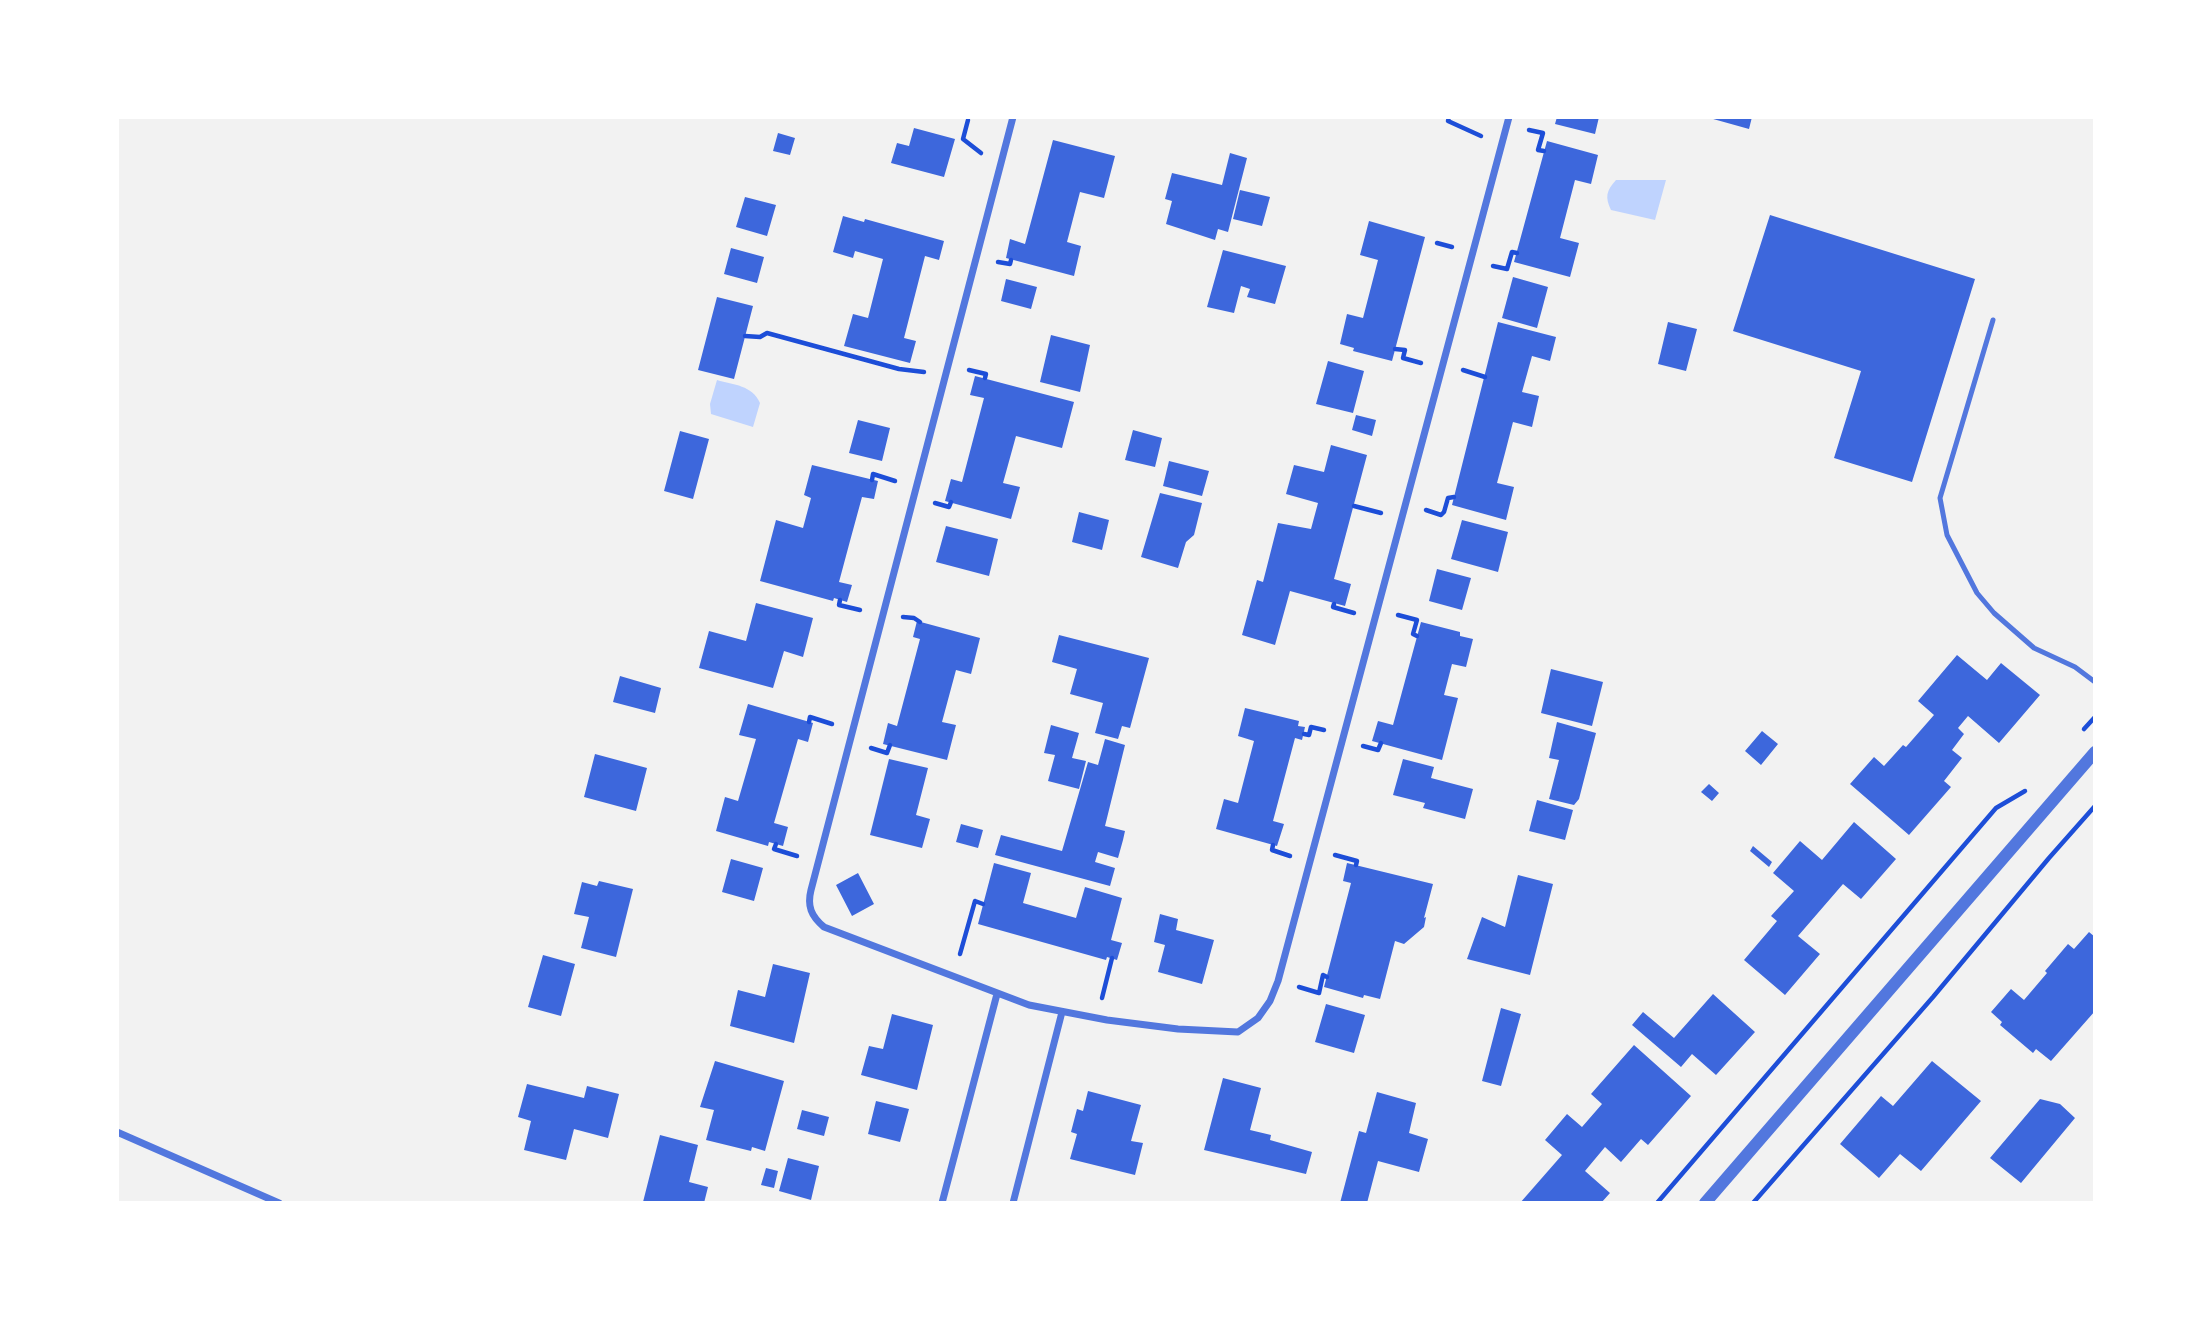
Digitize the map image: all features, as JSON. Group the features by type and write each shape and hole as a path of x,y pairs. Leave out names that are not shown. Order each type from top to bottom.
{"street":[{"path":"1013,117 808,900 816,920 824,927 1029,1004 1107,1020 1178,1029 1238,1032 1258,1018 1270,1001 1278,981 1509,117"},
{"path":"1705,1203 2095,752"},
{"path":"942,1203 998,994"},
{"path":"1013,1203 1062,1012"},
{"path":"117,1132 279,1203"}],"lane":[{"path":"1993,320 1940,498 1947,535 1977,593 2004,622 2034,648 2075,667 2095,682"}],"path":[{"path":"1450,117 1448,121 1483,137 1502,141"},
{"path":"968,120 963,139 985,156 1002,161"},
{"path":"745,336 760,337 767,333 899,369 945,376"},
{"path":"1395,349 1405,350 1403,358 1443,368"},
{"path":"1406,505 1441,515 1448,498 1454,497"},
{"path":"1378,609 1417,620 1413,634 1417,636"},
{"path":"2075,739 2095,717"},
{"path":"1657,1203 1996,808 2027,790"},
{"path":"1753,1203 2095,806"},
{"path":"957,962 975,901 983,904"},
{"path":"1101,1004 1112,958"},
{"path":"1278,981 1319,993 1323,975 1327,977"}],"water":[{"path":"1616,180 1666,180 1655,220 1611,210 1608,194"},
{"path":"717,380 742,387 757,397 760,403 753,427 711,414 710,404"}],"building":[{"path":"1557,117 1599,117 1595,134 1555,124"},
{"path":"1706,117 1752,117 1749,129"},
{"path":"914,128 955,139 944,177 891,163 897,143 909,146"},
{"path":"778,133 795,138 790,155 773,151"},
{"path":"1053,140 1115,156 1104,198 1080,192 1067,242 1081,246 1074,276 1006,258 1010,239 1025,244"},
{"path":"1547,141 1598,155 1591,184 1575,180 1560,238 1579,243 1570,277 1514,262"},
{"path":"1230,153 1247,158 1228,232 1218,229 1215,240 1166,224 1172,201 1165,199 1172,173 1222,185"},
{"path":"1240,190 1270,197 1262,226 1233,219"},
{"path":"745,197 776,205 767,236 736,227"},
{"path":"1770,215 1975,279 1912,482 1834,458 1861,371 1733,331"},
{"path":"843,216 864,222 865,219 944,241 939,260 925,256 904,338 916,341 910,363 844,346 853,314 868,318 883,259 855,251 853,258 833,252"},
{"path":"1369,221 1425,237 1392,361 1353,351 1354,348 1340,344 1347,314 1363,318 1378,260 1360,255"},
{"path":"731,248 764,257 757,283 724,274"},
{"path":"1223,250 1286,266 1275,304 1247,297 1250,289 1241,286 1234,313 1207,307"},
{"path":"1513,277 1548,287 1537,328 1502,318"},
{"path":"1006,279 1037,287 1031,309 1001,301"},
{"path":"717,297 753,306 734,379 698,370"},
{"path":"1498,322 1556,337 1550,361 1532,356 1522,392 1539,396 1532,427 1513,422 1497,483 1514,487 1506,520 1452,505"},
{"path":"1668,322 1697,329 1686,371 1658,364"},
{"path":"1051,335 1090,345 1080,392 1040,382"},
{"path":"1328,361 1364,371 1353,413 1316,404"},
{"path":"975,376 1074,402 1062,448 1016,436 1003,483 1020,487 1011,519 945,501 951,479 962,482 984,398 970,395"},
{"path":"1356,415 1376,420 1372,436 1352,430"},
{"path":"858,420 890,428 882,461 849,453"},
{"path":"1133,430 1162,438 1155,467 1125,460"},
{"path":"680,431 709,439 693,499 664,491"},
{"path":"1331,445 1367,455 1334,579 1351,584 1345,606 1290,591 1275,645 1242,635 1257,580 1263,582 1278,523 1311,529 1318,503 1286,494 1294,465 1324,472"},
{"path":"1169,461 1209,471 1202,496 1163,486"},
{"path":"812,465 878,481 874,499 862,497 839,582 852,585 847,602 834,598 833,601 760,581 776,520 803,528 811,498 804,495"},
{"path":"1160,493 1202,503 1194,535 1186,542 1178,568 1141,557"},
{"path":"1079,512 1109,520 1102,550 1072,542"},
{"path":"1462,520 1508,532 1498,572 1451,559"},
{"path":"946,526 998,539 989,576 936,562"},
{"path":"1437,569 1471,578 1462,610 1429,601"},
{"path":"756,603 813,618 803,657 784,651 773,688 699,668 709,631 746,641"},
{"path":"917,621 980,638 971,674 956,670 942,722 956,725 947,760 883,744 888,723 897,726 920,639 913,637"},
{"path":"1421,622 1460,632 1460,636 1473,639 1466,667 1452,664 1444,695 1458,698 1442,760 1372,741 1378,721 1393,725"},
{"path":"1059,635 1149,658 1130,728 1122,726 1118,739 1095,733 1103,703 1070,694 1077,669 1052,662"},
{"path":"1957,655 1987,680 2001,663 2040,695 1999,743 1968,716 1958,728 1964,734 1952,750 1962,758 1944,781 1951,787 1909,835 1850,784 1874,757 1884,766 1903,745 1906,747 1934,715 1918,701"},
{"path":"1551,669 1603,682 1592,726 1541,713"},
{"path":"620,676 661,688 655,713 613,702"},
{"path":"748,704 813,723 808,742 798,739 774,823 788,827 783,846 769,842 768,846 716,831 725,797 738,801 756,739 739,735"},
{"path":"1245,708 1299,721 1298,726 1305,727 1302,740 1295,738 1273,821 1284,824 1277,846 1216,829 1224,799 1238,803 1254,741 1238,736"},
{"path":"1557,722 1596,733 1579,799 1574,805 1549,799 1559,760 1549,758"},
{"path":"1051,725 1079,733 1072,758 1086,761 1079,789 1048,781 1055,755 1044,753"},
{"path":"1762,731 1778,744 1761,765 1745,751"},
{"path":"1105,739 1125,745 1105,826 1125,831 1123,840 1118,858 1098,852 1095,862 1115,868 1110,886 995,855 1001,835 1062,851 1088,762 1098,765"},
{"path":"595,754 647,768 636,811 584,797"},
{"path":"889,759 928,768 916,815 930,819 922,848 870,835"},
{"path":"1403,759 1434,767 1431,778 1473,789 1465,819 1423,808 1425,803 1393,795"},
{"path":"1709,784 1719,793 1712,801 1701,792"},
{"path":"1537,800 1573,810 1565,840 1529,831"},
{"path":"1854,822 1896,859 1861,899 1843,884 1798,936 1820,954 1785,995 1744,960 1777,921 1771,916 1794,891 1773,873 1800,841 1822,860"},
{"path":"961,824 983,830 978,848 956,842"},
{"path":"1753,846 1772,862 1769,867 1750,851"},
{"path":"731,859 763,868 754,901 722,892"},
{"path":"994,863 1031,873 1023,903 1076,918 1085,887 1122,898 1111,940 1122,943 1117,960 1107,957 1106,960 978,924"},
{"path":"1347,863 1433,884 1424,927 1404,944 1395,941 1380,999 1364,995 1363,998 1324,987 1351,883 1343,881"},
{"path":"858,873 874,904 852,916 836,885"},
{"path":"1518,875 1553,884 1530,975 1467,959 1482,917 1505,927"},
{"path":"599,881 633,889 616,957 581,948 589,917 574,914 582,882 597,886"},
{"path":"1160,914 1178,919 1176,930 1214,940 1202,984 1158,972 1165,945 1154,942"},
{"path":"2089,932 2095,937 2095,1011 2051,1061 2036,1049 2033,1053 2000,1025 2002,1022 1991,1012 2011,989 2024,1000 2068,944 2074,949"},
{"path":"543,955 575,964 561,1016 528,1007"},
{"path":"773,964 810,973 794,1043 730,1026 738,990 765,997"},
{"path":"1713,994 1755,1032 1716,1075 1692,1054 1681,1067 1632,1025 1643,1012 1674,1038"},
{"path":"1326,1004 1365,1015 1354,1053 1315,1042"},
{"path":"1501,1008 1521,1014 1501,1086 1482,1081"},
{"path":"892,1014 933,1025 917,1090 861,1075 869,1046 883,1049"},
{"path":"1634,1045 1691,1096 1648,1145 1641,1139 1621,1162 1605,1147 1585,1171 1610,1193 1601,1203 1520,1203 1562,1155 1545,1140 1567,1114 1582,1127 1602,1104 1591,1094"},
{"path":"715,1061 784,1081 765,1151 752,1147 751,1151 706,1140 714,1110 700,1107"},
{"path":"1932,1061 1981,1101 1921,1171 1900,1154 1879,1178 1840,1144 1881,1096 1893,1106"},
{"path":"1223,1078 1261,1088 1250,1130 1271,1135 1270,1140 1312,1152 1306,1174 1204,1150"},
{"path":"527,1084 584,1098 587,1086 619,1094 608,1138 574,1129 566,1160 524,1150 531,1121 518,1117"},
{"path":"1088,1091 1141,1105 1131,1141 1143,1143 1135,1175 1070,1159 1077,1134 1071,1132 1077,1109 1083,1111"},
{"path":"1377,1092 1416,1103 1409,1133 1428,1139 1419,1172 1378,1161 1367,1203 1340,1203 1359,1131 1366,1133"},
{"path":"2040,1099 2060,1104 2075,1118 2021,1183 1990,1158"},
{"path":"876,1101 909,1109 900,1142 868,1134"},
{"path":"802,1110 829,1117 824,1136 797,1129"},
{"path":"660,1135 698,1145 689,1182 708,1187 704,1203 643,1202"},
{"path":"788,1158 819,1166 811,1200 779,1191"},
{"path":"766,1168 778,1171 774,1188 761,1185"}]}
